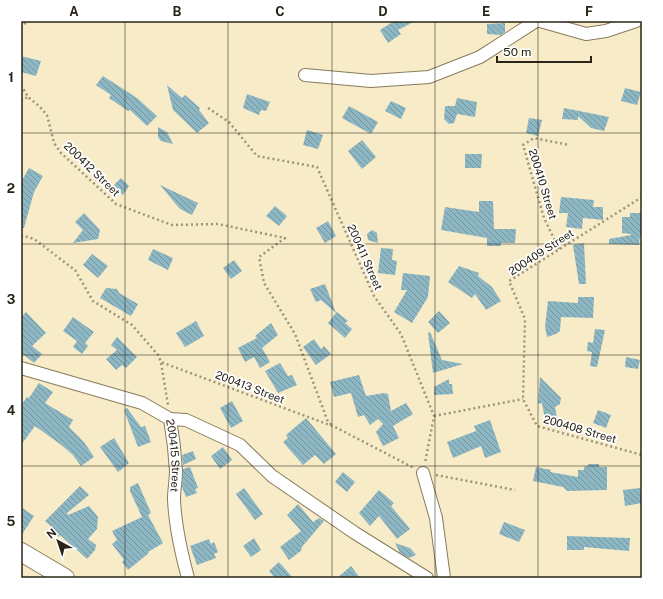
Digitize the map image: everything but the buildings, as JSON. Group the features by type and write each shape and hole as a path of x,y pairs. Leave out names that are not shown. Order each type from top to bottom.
{"street":[{"path":"305,75 371,81 429,77 480,57 536,21"},
{"path":"540,21 586,34 606,31 636,21"},
{"name":"200415 Street","path":"21,368 142,403 170,419 176,471 174,499 177,529 188,578"},
{"path":"170,419 186,420 240,446 272,476 355,533 427,578"},
{"path":"424,473 436,518 444,578"},
{"path":"21,552 65,578"}],"path":[{"path":"21,28 27,21"},
{"name":"200412 Street","path":"21,85 28,97 47,115 54,143 61,153 116,204 172,224 218,224 285,238 259,258 264,283 295,334 328,422 335,427"},
{"path":"21,101 28,97"},
{"name":"200411 Street","path":"208,108 229,122 257,156 317,167 374,296 402,334 434,416"},
{"name":"200410 Street","path":"559,248 544,218 523,145 534,138 569,145"},
{"name":"200409 Street","path":"523,399 525,319 509,281 559,248 642,197"},
{"path":"21,234 34,239 75,270 93,301 132,325 158,355 161,362 170,419"},
{"name":"200413 Street","path":"161,362 335,427 424,473 515,490"},
{"path":"424,473 434,416 523,399"},
{"name":"200408 Street","path":"523,399 537,426 642,454"}]}
